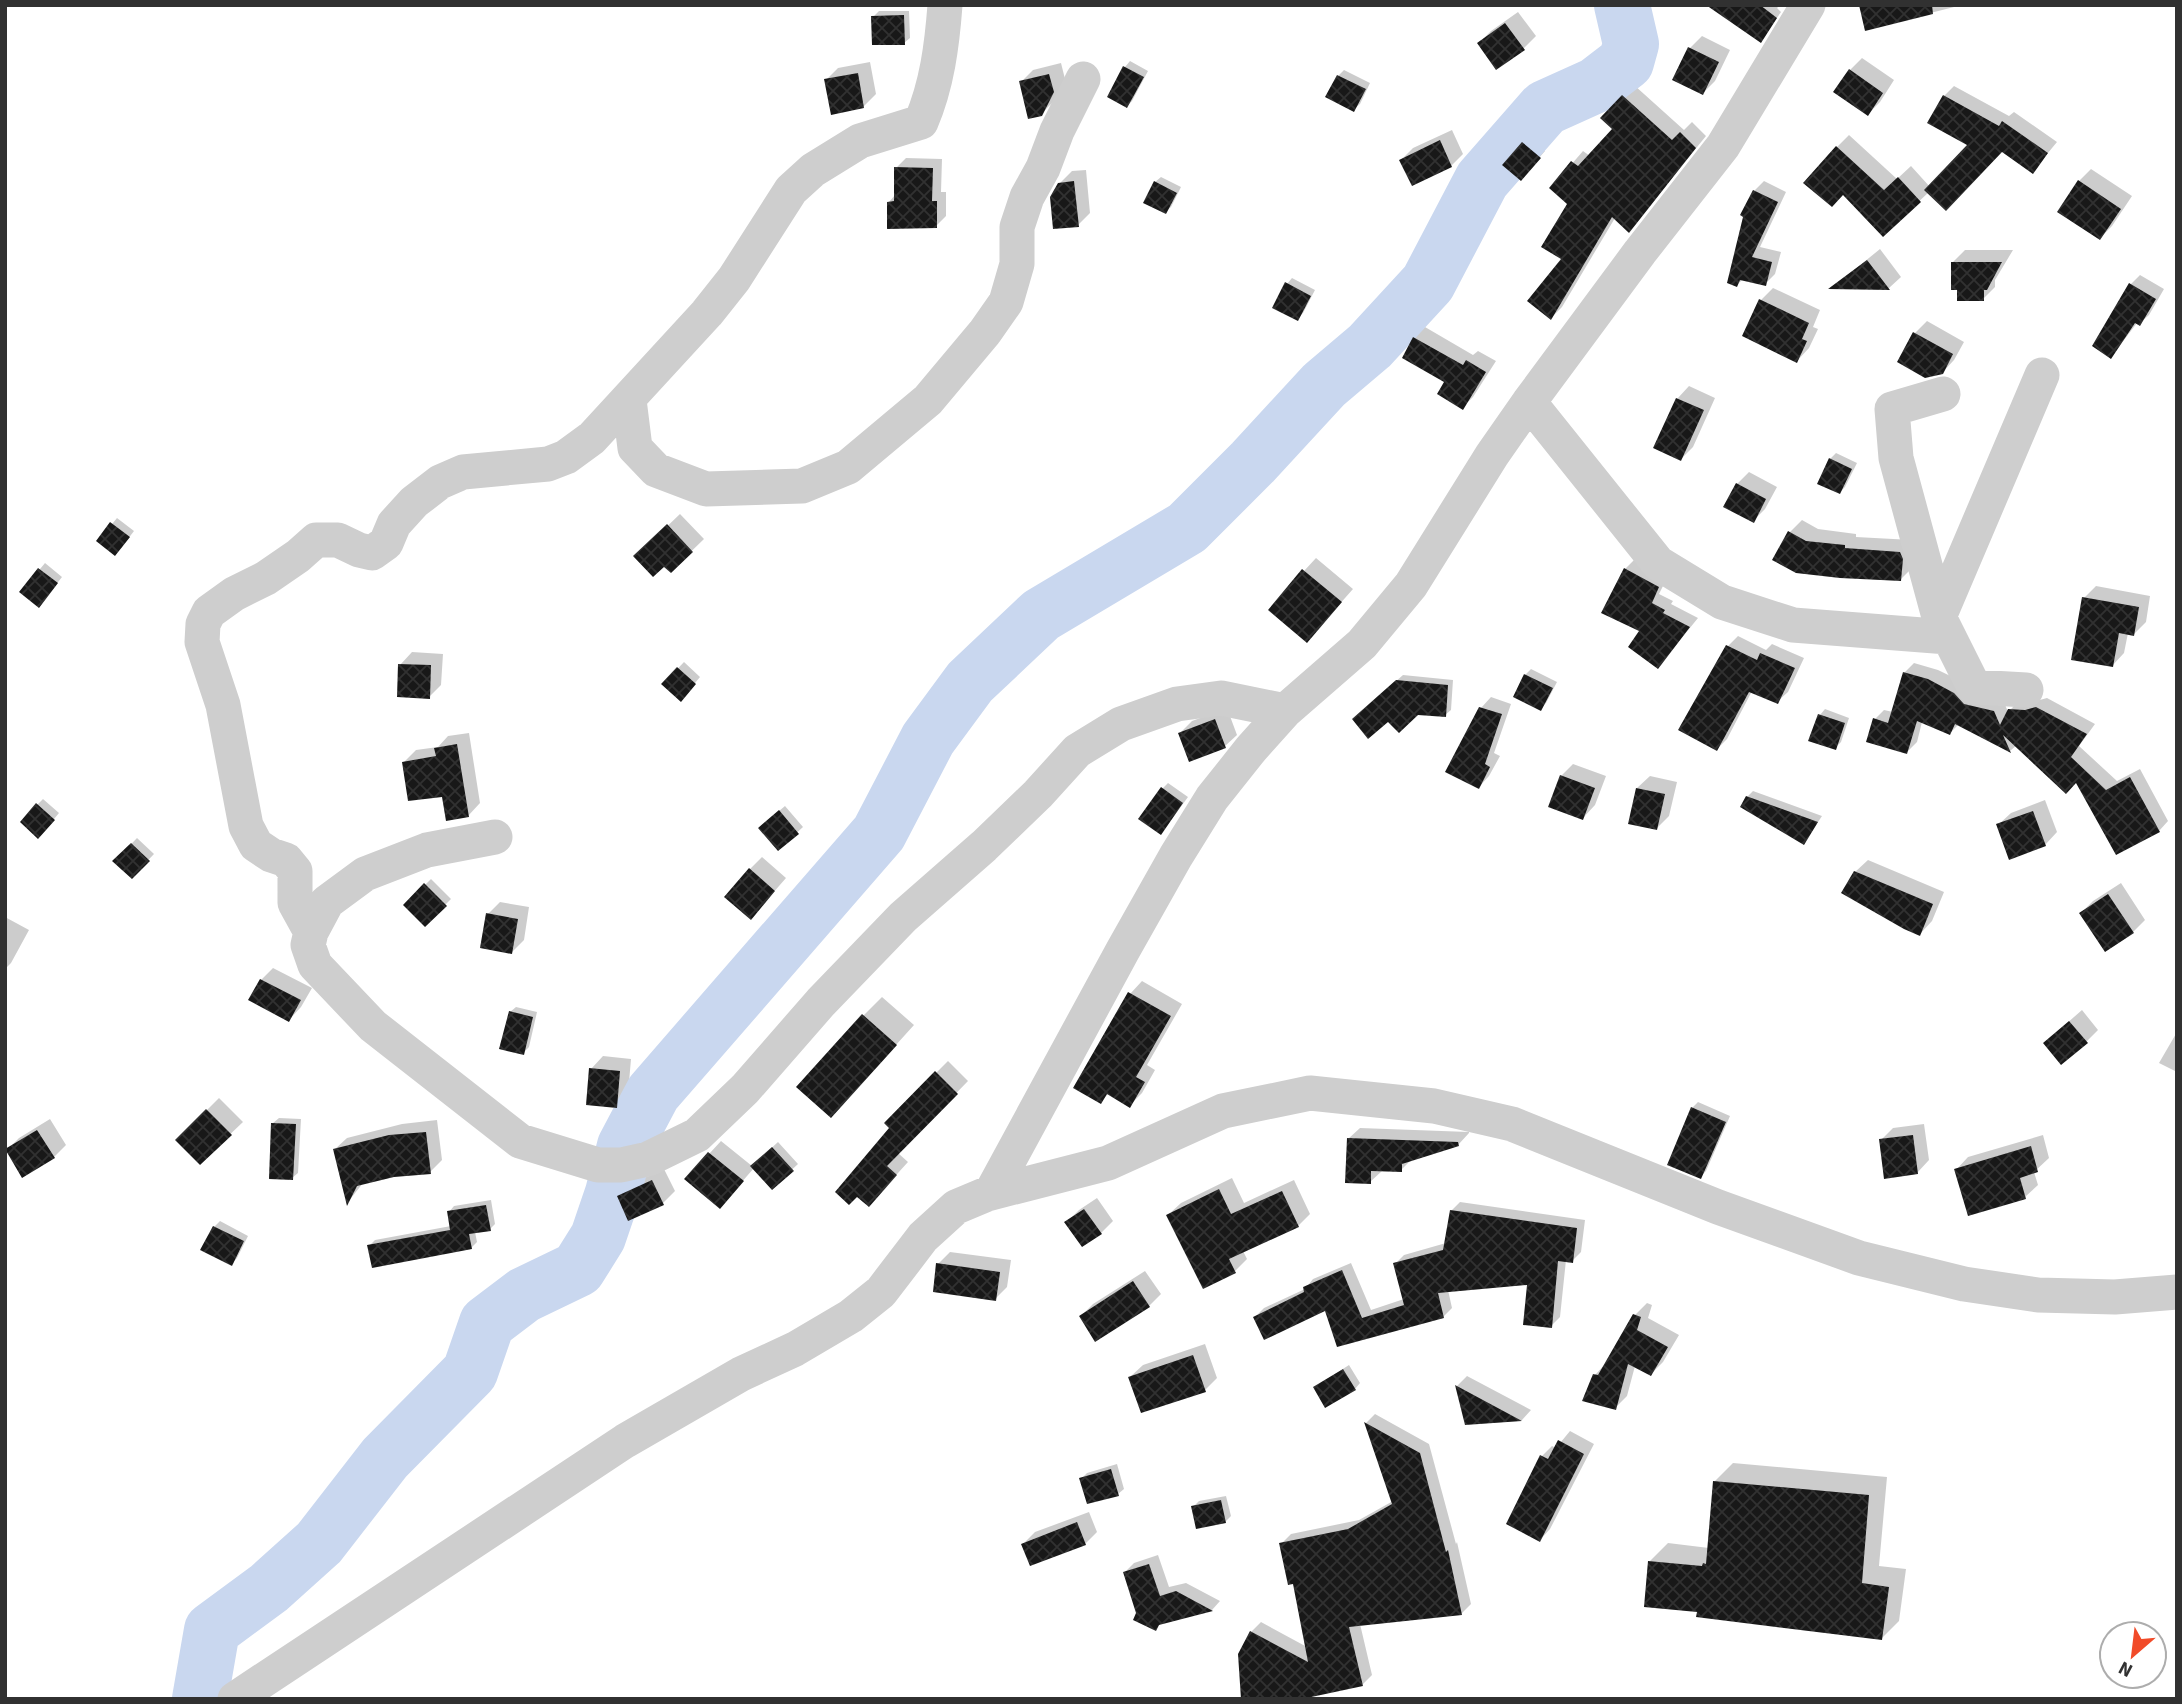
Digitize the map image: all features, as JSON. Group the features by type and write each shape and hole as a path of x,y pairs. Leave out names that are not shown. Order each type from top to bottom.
{"street":[{"path":"311,932 295,903 295,871 286,860 271,855 256,845 246,826 223,705 202,642 203,624 209,612 234,594 266,578 316,540 338,540 372,554 386,542 394,524 414,502 440,482 463,472 548,464 566,457 592,438 714,304 734,279 791,190 813,170 860,141 921,122 929,103 942,40 945,5"},
{"path":"991,1193 1176,856 1212,798 1285,711 1362,644 1411,585 1492,455 1633,262 1723,146 1808,5"},
{"path":"629,400 635,448 656,470 706,489 802,486 848,467 928,400 985,332 1006,302 1017,264 1017,228 1027,197 1083,79"},
{"path":"1944,627 2042,375"},
{"path":"1943,394 1892,409 1896,458 1944,627 1974,687 2026,690"},
{"path":"1530,402 1658,563 1722,602 1793,625 1944,627"},
{"path":"495,837 427,850 365,874 327,902 311,932 308,945 315,965 373,1026 520,1141 598,1165 621,1165 649,1159 697,1135 745,1089 821,1002 903,917 1020,812 1077,751 1121,724 1177,704 1221,698 1285,711"},
{"path":"235,1699 625,1441 741,1374 795,1349 851,1316 881,1292 923,1237 957,1208 991,1193 1108,1163 1223,1111 1310,1093 1434,1106 1512,1124 1718,1208 1858,1258 1964,1283 2038,1294 2115,1297 2177,1292"}],"building":[{"path":"1706,5 1760,5 1777,18 1761,43"},
{"path":"1859,5 1932,5 1933,14 1865,31"},
{"path":"904,15 905,45 872,45 871,16"},
{"path":"1505,23 1525,50 1496,70 1477,43"},
{"path":"1688,47 1719,62 1703,95 1672,80"},
{"path":"1123,66 1144,77 1127,108 1107,97"},
{"path":"1849,69 1883,93 1868,116 1833,92"},
{"path":"858,73 864,108 831,115 824,79"},
{"path":"1049,74 1054,92 1042,116 1028,119 1019,81"},
{"path":"1337,75 1366,89 1354,112 1325,97"},
{"path":"1622,95 1672,140 1680,132 1696,148 1629,233 1612,217 1551,320 1527,301 1561,259 1541,247 1567,204 1549,188 1571,161 1578,166 1612,129 1600,118"},
{"path":"1943,95 1999,126 2002,121 2048,153 2033,174 2002,152 1946,211 1924,190 1967,145 1927,123"},
{"path":"1440,140 1452,167 1412,186 1399,160"},
{"path":"1522,142 1541,158 1521,181 1502,165"},
{"path":"1836,146 1884,190 1898,177 1921,202 1883,237 1843,195 1832,207 1803,183"},
{"path":"894,167 933,168 932,201 937,201 937,228 887,229 887,202 894,201"},
{"path":"2078,180 2121,209 2100,240 2057,212"},
{"path":"1074,181 1079,227 1053,229 1050,197 1058,183"},
{"path":"1154,181 1177,193 1166,214 1143,203"},
{"path":"1753,190 1778,202 1752,257 1772,262 1766,286 1740,280 1737,287 1727,283 1743,217 1740,215"},
{"path":"1867,260 1890,290 1828,289"},
{"path":"1951,262 2002,262 1987,290 1984,290 1984,301 1957,301 1957,290 1951,290"},
{"path":"1285,282 1311,296 1298,321 1272,308"},
{"path":"2129,283 2156,299 2140,326 2135,323 2111,359 2092,346"},
{"path":"1759,299 1809,323 1802,339 1807,341 1797,363 1742,336"},
{"path":"1913,332 1953,354 1943,374 1925,378 1897,362"},
{"path":"1413,337 1463,365 1466,360 1486,372 1463,410 1437,394 1444,382 1402,358"},
{"path":"1676,398 1704,410 1681,461 1653,448"},
{"path":"1829,458 1852,469 1840,494 1817,484"},
{"path":"1736,483 1766,499 1754,523 1723,507"},
{"path":"110,522 130,537 115,556 96,541"},
{"path":"667,524 693,552 671,573 664,567 653,577 633,556"},
{"path":"1788,531 1806,541 1845,545 1845,548 1900,552 1903,559 1901,581 1796,573 1772,560"},
{"path":"38,568 58,583 39,608 19,592"},
{"path":"1624,568 1659,587 1652,603 1665,610 1663,613 1690,627 1658,669 1628,647 1639,631 1601,613"},
{"path":"1302,569 1342,602 1307,643 1268,610"},
{"path":"2082,597 2139,607 2134,636 2119,633 2113,667 2071,660"},
{"path":"1726,645 1757,660 1760,653 1795,668 1778,704 1749,692 1717,751 1678,730"},
{"path":"398,664 431,665 430,699 397,697"},
{"path":"677,667 696,684 681,702 661,684"},
{"path":"1903,672 1928,679 1954,693 1964,704 1994,711 2000,725 2008,709 2025,710 2036,707 2087,734 2071,757 2106,790 2130,777 2160,832 2116,855 2076,783 2066,794 2003,735 2011,753 1955,724 1950,735 1917,721 1907,754 1866,742 1873,718 1888,723"},
{"path":"1524,674 1553,688 1541,711 1513,697"},
{"path":"1396,680 1448,685 1446,717 1418,715 1399,733 1388,722 1368,739 1352,719"},
{"path":"1479,707 1502,714 1485,764 1490,767 1479,789 1445,772"},
{"path":"1818,714 1845,723 1836,750 1808,741"},
{"path":"1215,719 1226,748 1189,762 1178,733"},
{"path":"457,744 469,817 446,821 442,797 408,801 402,762 436,756 434,748"},
{"path":"1560,775 1595,788 1583,820 1548,807"},
{"path":"1161,787 1183,803 1161,835 1138,819"},
{"path":"1636,788 1665,794 1657,830 1628,824"},
{"path":"1746,796 1818,822 1804,845 1740,807"},
{"path":"36,803 55,820 38,839 20,822"},
{"path":"779,810 799,834 778,851 758,828"},
{"path":"2033,811 2046,846 2009,860 1996,824"},
{"path":"131,843 150,861 132,879 112,861"},
{"path":"749,868 775,891 751,920 724,897"},
{"path":"1854,871 1933,904 1920,936 1841,893"},
{"path":"424,883 447,906 425,927 403,905"},
{"path":"2108,894 2134,933 2105,952 2079,913"},
{"path":"486,913 518,919 512,954 480,948"},
{"path":"260,979 301,1000 289,1022 248,1000"},
{"path":"1128,992 1171,1016 1136,1077 1145,1082 1130,1108 1107,1094 1101,1104 1073,1088"},
{"path":"509,1011 533,1017 524,1055 499,1049"},
{"path":"862,1014 897,1045 831,1118 796,1087"},
{"path":"2069,1021 2088,1043 2061,1065 2043,1043"},
{"path":"589,1068 620,1071 617,1108 586,1105"},
{"path":"935,1071 958,1094 887,1166 897,1175 869,1207 857,1197 849,1205 835,1192 889,1128 884,1123"},
{"path":"1691,1107 1726,1122 1701,1179 1667,1165"},
{"path":"206,1109 232,1135 200,1165 175,1140"},
{"path":"271,1123 296,1124 293,1180 269,1179"},
{"path":"37,1130 55,1158 22,1178 5,1149"},
{"path":"426,1132 431,1174 394,1177 357,1186 347,1206 333,1149 389,1135"},
{"path":"1913,1135 1918,1174 1884,1179 1879,1139"},
{"path":"1347,1138 1458,1142 1459,1146 1402,1164 1402,1172 1371,1171 1371,1184 1345,1183"},
{"path":"2031,1146 2038,1172 2020,1178 2026,1199 1968,1216 1954,1169"},
{"path":"772,1147 794,1171 772,1190 750,1166"},
{"path":"708,1152 744,1181 720,1209 684,1179"},
{"path":"652,1180 664,1205 628,1221 617,1196"},
{"path":"1219,1189 1231,1214 1282,1191 1299,1227 1229,1259 1236,1273 1203,1289 1166,1215"},
{"path":"486,1205 491,1231 469,1234 472,1249 372,1268 367,1245 450,1230 447,1211"},
{"path":"1084,1209 1102,1234 1082,1247 1064,1222"},
{"path":"1450,1210 1577,1228 1573,1263 1558,1261 1552,1328 1523,1325 1527,1285 1438,1293 1444,1318 1337,1347 1325,1311 1264,1340 1253,1317 1304,1292 1303,1287 1342,1270 1362,1318 1404,1305 1393,1263 1443,1250"},
{"path":"213,1226 244,1241 232,1266 200,1250"},
{"path":"936,1263 1000,1272 996,1301 933,1292"},
{"path":"1133,1281 1150,1307 1095,1342 1079,1316"},
{"path":"1633,1314 1641,1317 1637,1330 1668,1347 1651,1376 1628,1364 1616,1410 1582,1401 1593,1374 1598,1375"},
{"path":"1193,1355 1206,1392 1141,1413 1128,1377"},
{"path":"1343,1369 1356,1390 1325,1408 1313,1387"},
{"path":"1455,1385 1522,1421 1465,1425"},
{"path":"1364,1422 1420,1453 1446,1552 1448,1550 1462,1615 1349,1627 1363,1686 1302,1699 1241,1699 1238,1654 1250,1631 1308,1662 1293,1584 1288,1585 1279,1543 1348,1529 1392,1504"},
{"path":"1558,1440 1584,1454 1540,1542 1506,1524 1540,1455 1548,1459"},
{"path":"1111,1469 1119,1496 1087,1504 1079,1478"},
{"path":"1713,1481 1869,1495 1862,1583 1889,1587 1882,1640 1696,1617 1697,1612 1644,1607 1648,1561 1702,1566 1703,1563 1706,1564"},
{"path":"1221,1500 1226,1523 1196,1529 1191,1506"},
{"path":"1077,1522 1086,1545 1030,1566 1021,1544"},
{"path":"1149,1564 1160,1596 1176,1591 1213,1611 1159,1625 1156,1631 1133,1620 1136,1613 1123,1572"}],"waterway":[{"path":"200,1699 212,1630 269,1588 319,1543 385,1458 470,1372 487,1323 524,1295 578,1269 598,1237 625,1146 653,1093 879,833 928,739 970,682 1041,615 1187,528 1324,385 1370,346 1428,283 1482,180 1545,108 1596,85 1626,62 1631,44 1622,5"}]}
